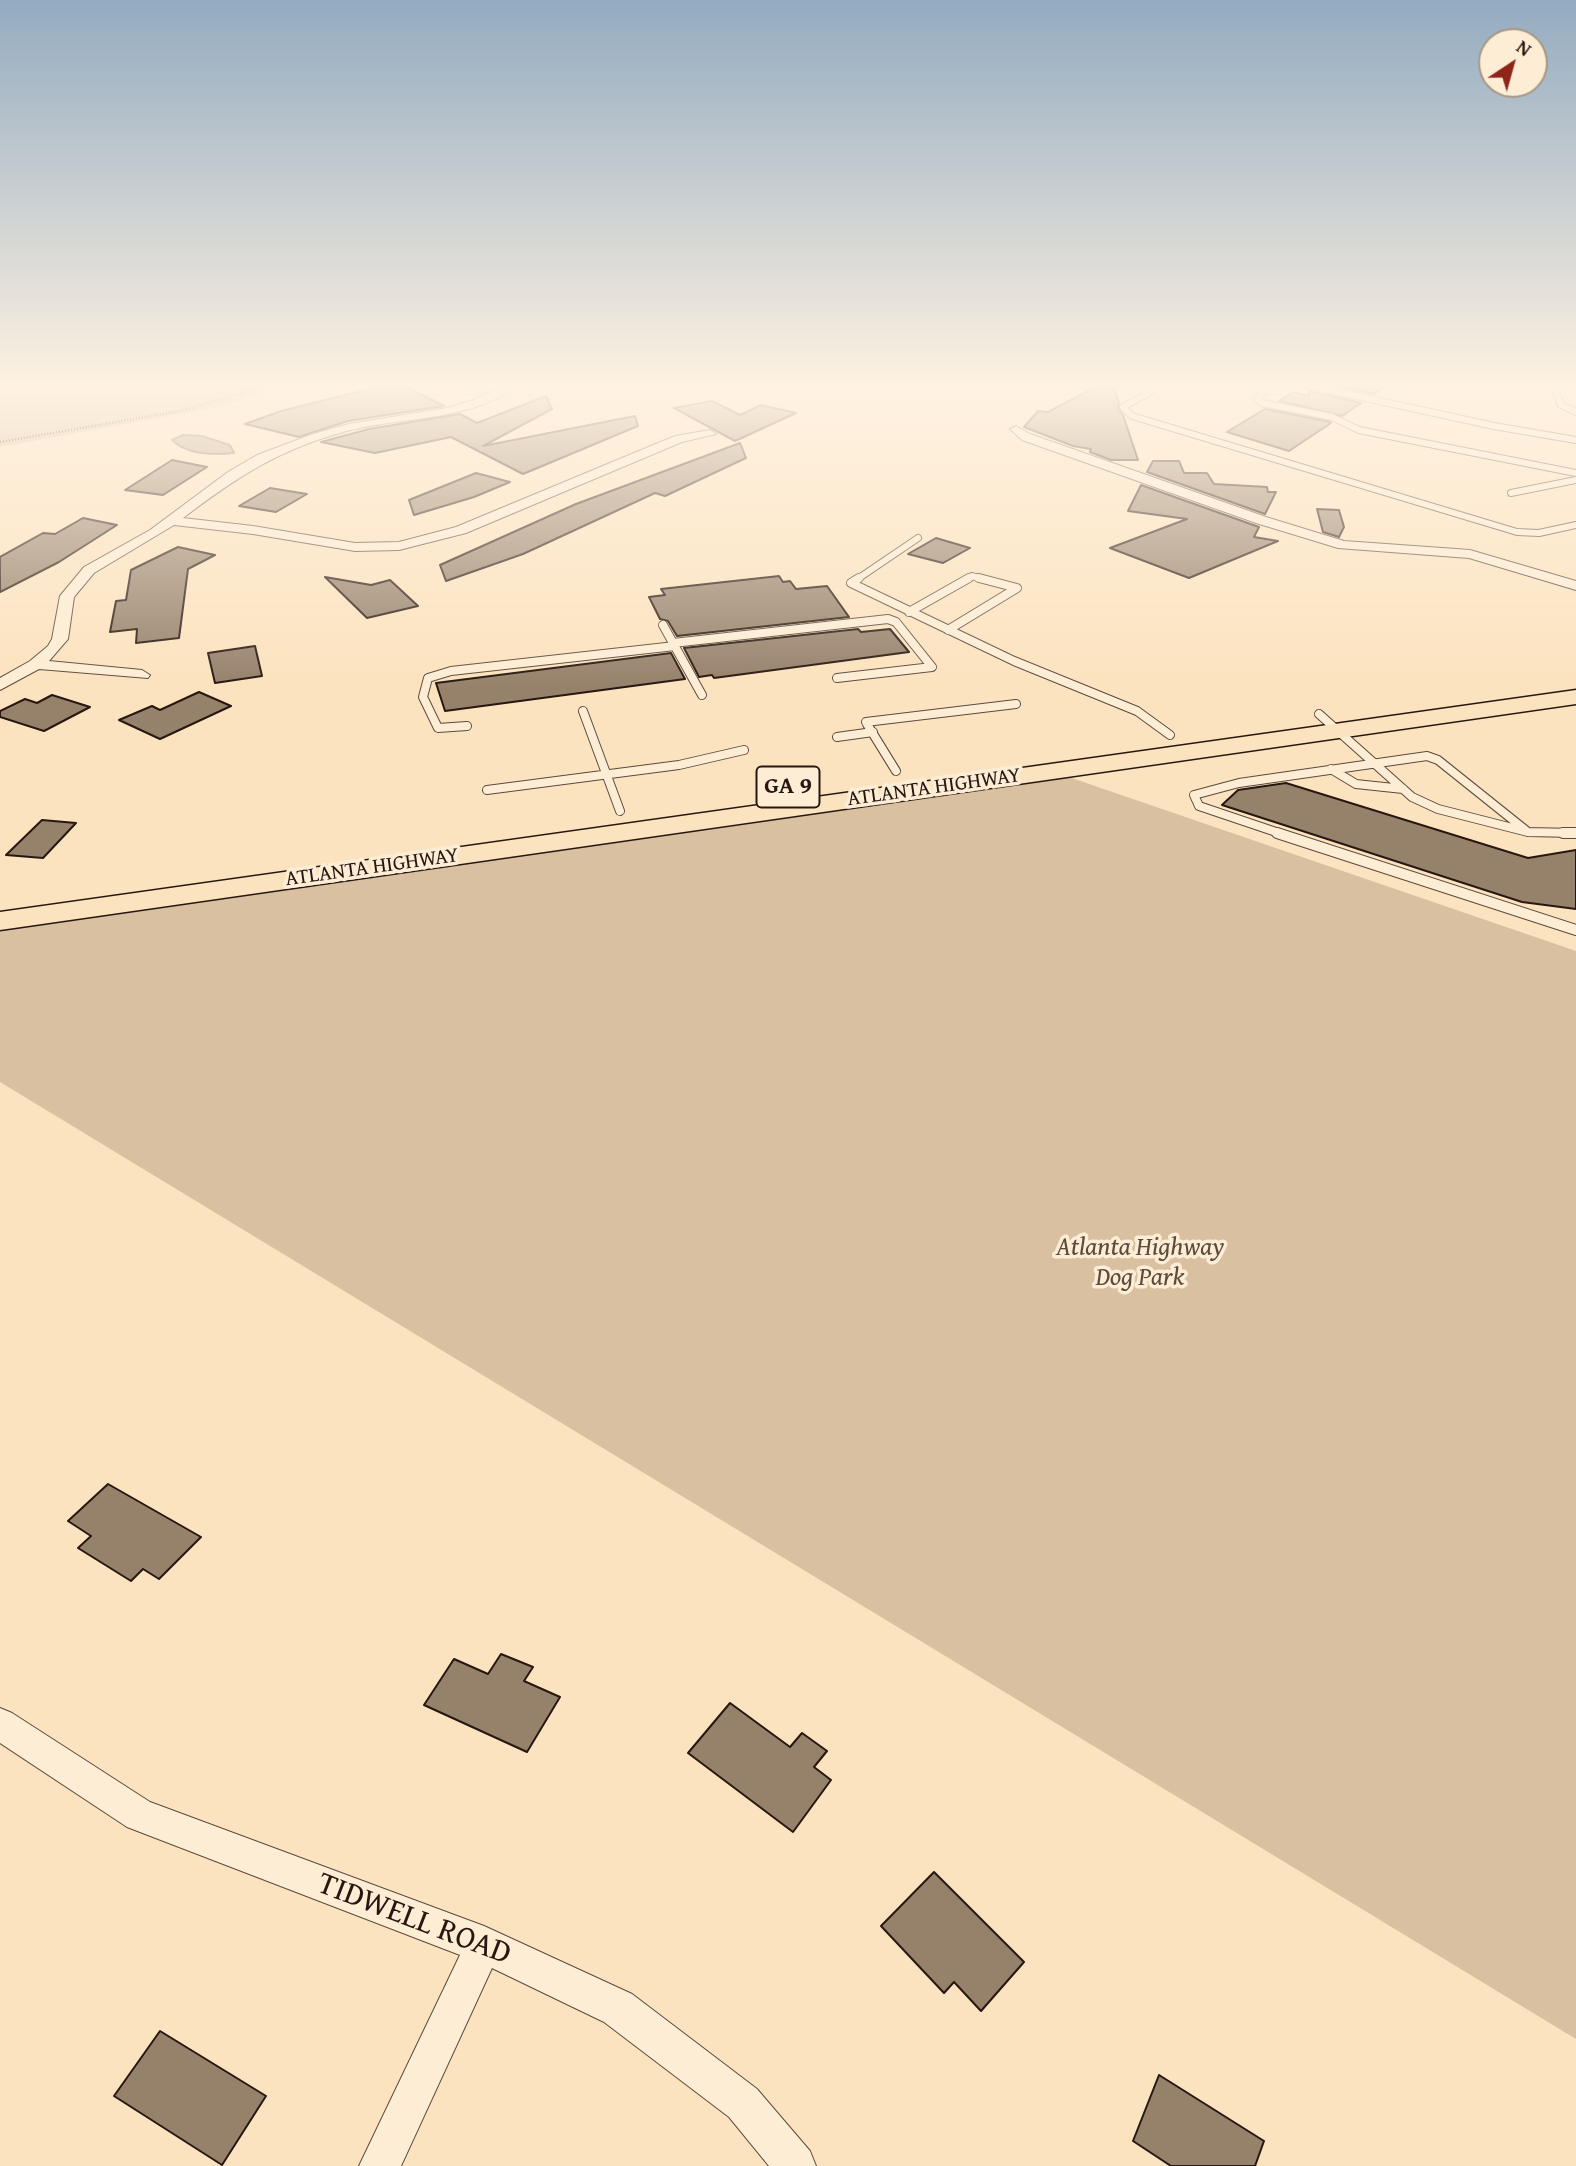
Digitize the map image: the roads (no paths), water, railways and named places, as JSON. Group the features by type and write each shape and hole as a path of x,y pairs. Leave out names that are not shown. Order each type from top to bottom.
{"main road":[{"name":"ATLANTA HIGHWAY","path":"0,899 1576,677"},
{"name":"ATLANTA HIGHWAY","path":"0,921 1576,697"}],"street":[{"path":"0,685 36,664 53,649 60,639 67,596 89,570 170,521 220,484"},
{"path":"170,521 253,530 355,548 399,546 461,530 571,484"},
{"path":"1160,484 1261,520 1343,545 1470,554 1576,586"},
{"path":"36,664 142,675"},
{"name":"TIDWELL ROAD","path":"0,1724 139,1815 484,1945 618,2008 743,2103 795,2166"},
{"path":"380,2166 484,1945"}],"lane":[{"path":"1360,484 1517,531 1539,533 1576,525"},
{"path":"1511,493 1556,484"},
{"path":"918,538 851,583 1014,661 1137,711 1170,734"},
{"path":"909,612 972,576 1017,588 948,630"},
{"path":"467,726 438,728 423,697 428,678 451,671 888,619 896,622 932,667 837,678"},
{"path":"663,625 702,695"},
{"path":"896,771 867,723 1016,704"},
{"path":"583,711 620,811"},
{"path":"1319,714 1412,797 1438,809 1528,832 1576,833"},
{"path":"837,737 873,732"},
{"path":"487,790 679,765 744,750"},
{"path":"1528,832 1432,757 1374,762 1240,783 1194,795 1199,806 1391,872 1576,930"},
{"path":"1331,769 1340,778 1374,789 1403,789"}],"park label":[{"name":"Atlanta Highway Dog Park","path":"1140,1263"}]}
